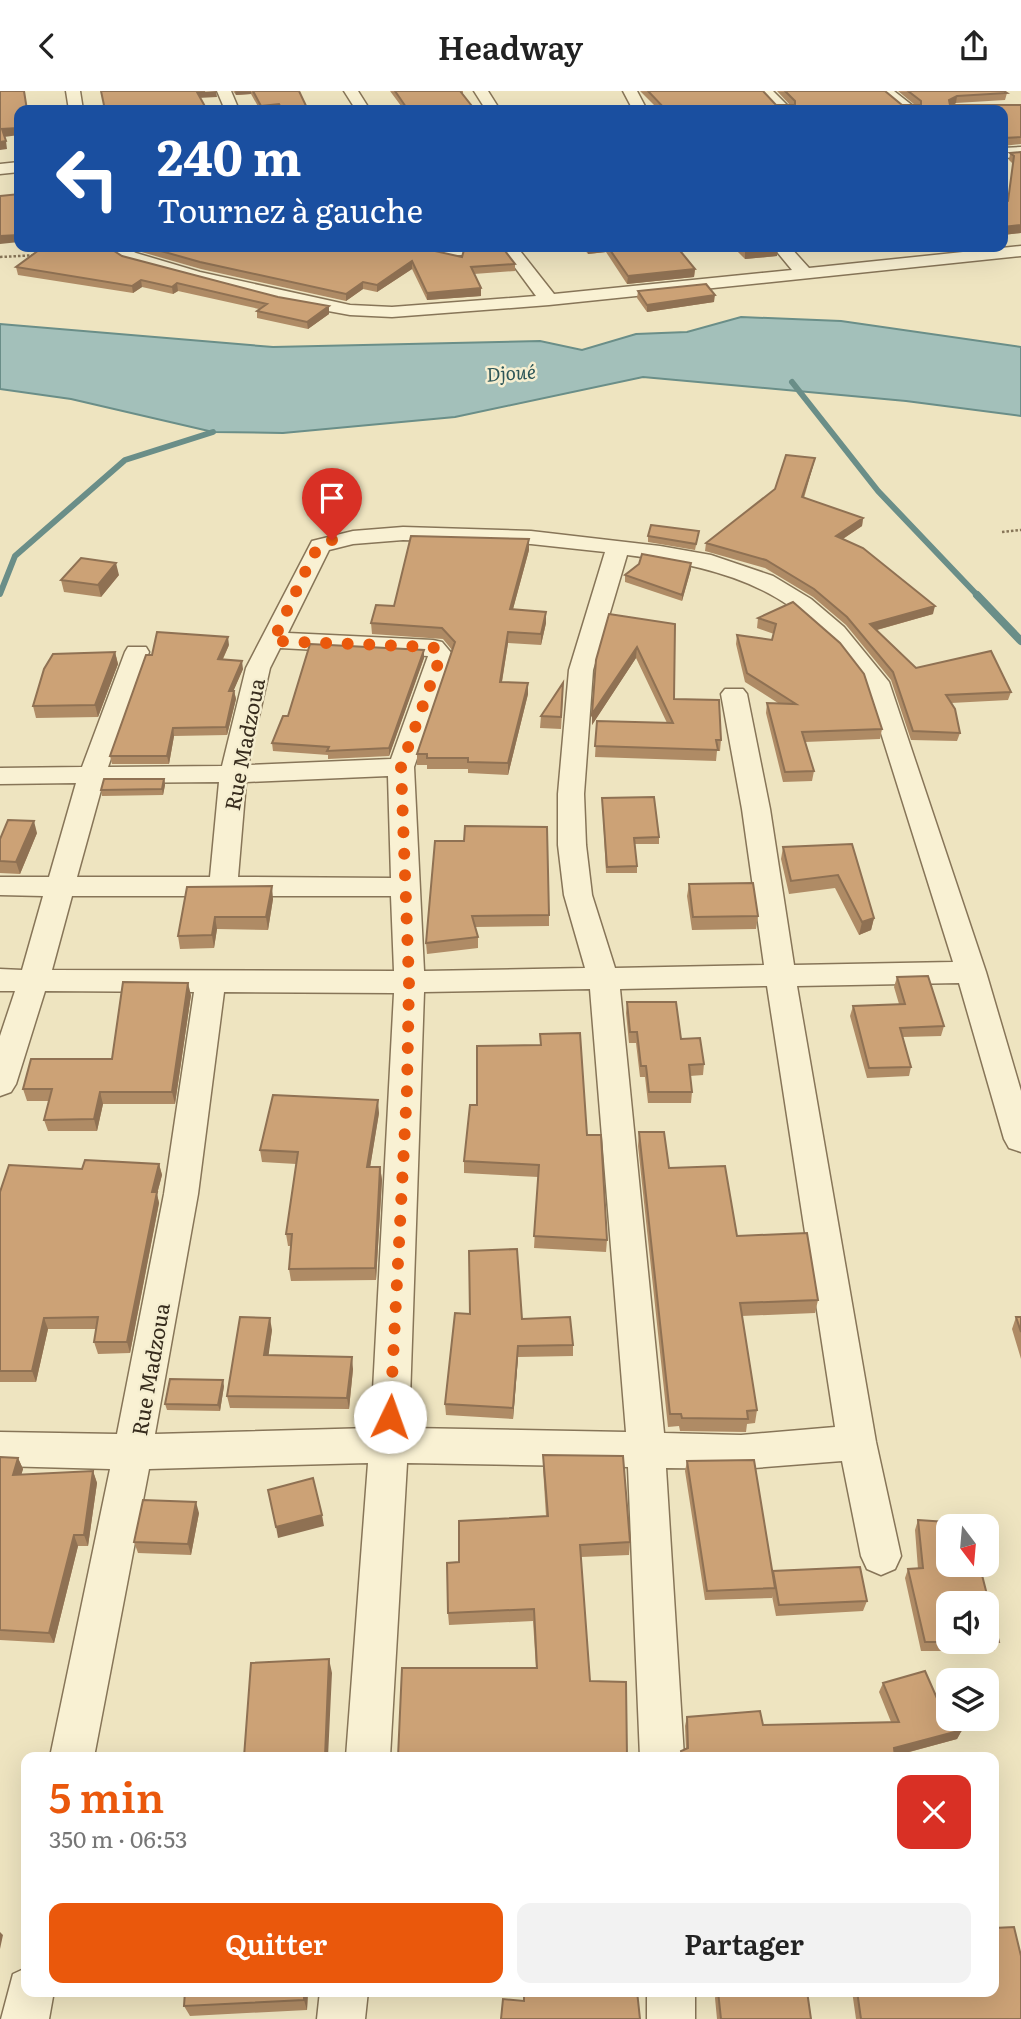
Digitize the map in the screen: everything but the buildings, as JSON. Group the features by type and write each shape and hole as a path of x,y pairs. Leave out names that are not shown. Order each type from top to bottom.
{"street":[{"path":"765,91 780,105"},
{"path":"885,91 904,105"},
{"path":"120,252 194,276 350,310 443,309 549,300 1021,251"},
{"path":"512,252 549,300"},
{"path":"785,252 805,274"},
{"name":"Rue Madzoua","path":"223,885 233,774 258,668 313,555 320,546 332,540 395,534 513,537 618,547"},
{"path":"662,1752 646,1448 617,1097 604,980 578,895 572,845 571,794 581,670 618,547 709,561 744,571 797,601 855,650 877,683 888,713 898,753 971,972 998,1071 1021,1139"},
{"path":"273,641 433,647 440,651 439,665 401,767 409,982 407,1089 389,1445 368,1752"},
{"path":"0,1084 34,979 92,775 137,652"},
{"path":"734,694 756,809 856,1442 881,1556"},
{"path":"0,776 233,774 401,767"},
{"path":"0,887 406,887"},
{"path":"0,979 409,982 971,972"},
{"name":"Rue Madzoua","path":"73,1752 181,1193 211,979"},
{"path":"0,1449 133,1452 389,1445 646,1448 741,1452 856,1442"},
{"path":"25,2019 29,1997"},
{"path":"341,2019 343,1997"},
{"path":"671,1997 671,2019"}],"path":[{"path":"0,257 49,254"},
{"path":"1002,532 1021,530"}],"water":[{"name":"Djoué","path":"741,317 841,321 1021,347 1021,416 906,401 643,377 455,417 283,433 213,432 71,399 0,389 0,324 273,347 540,341 582,350 636,334 687,332"}],"waterway":[{"path":"792,382 878,491 979,597"},
{"path":"0,594 15,556 125,460 213,432"},
{"path":"977,595 1021,641"}],"route":[{"path":"332,540 320,546 313,555 273,641 433,647 440,651 441,655 401,767 409,982 407,1089 390,1417"}]}
